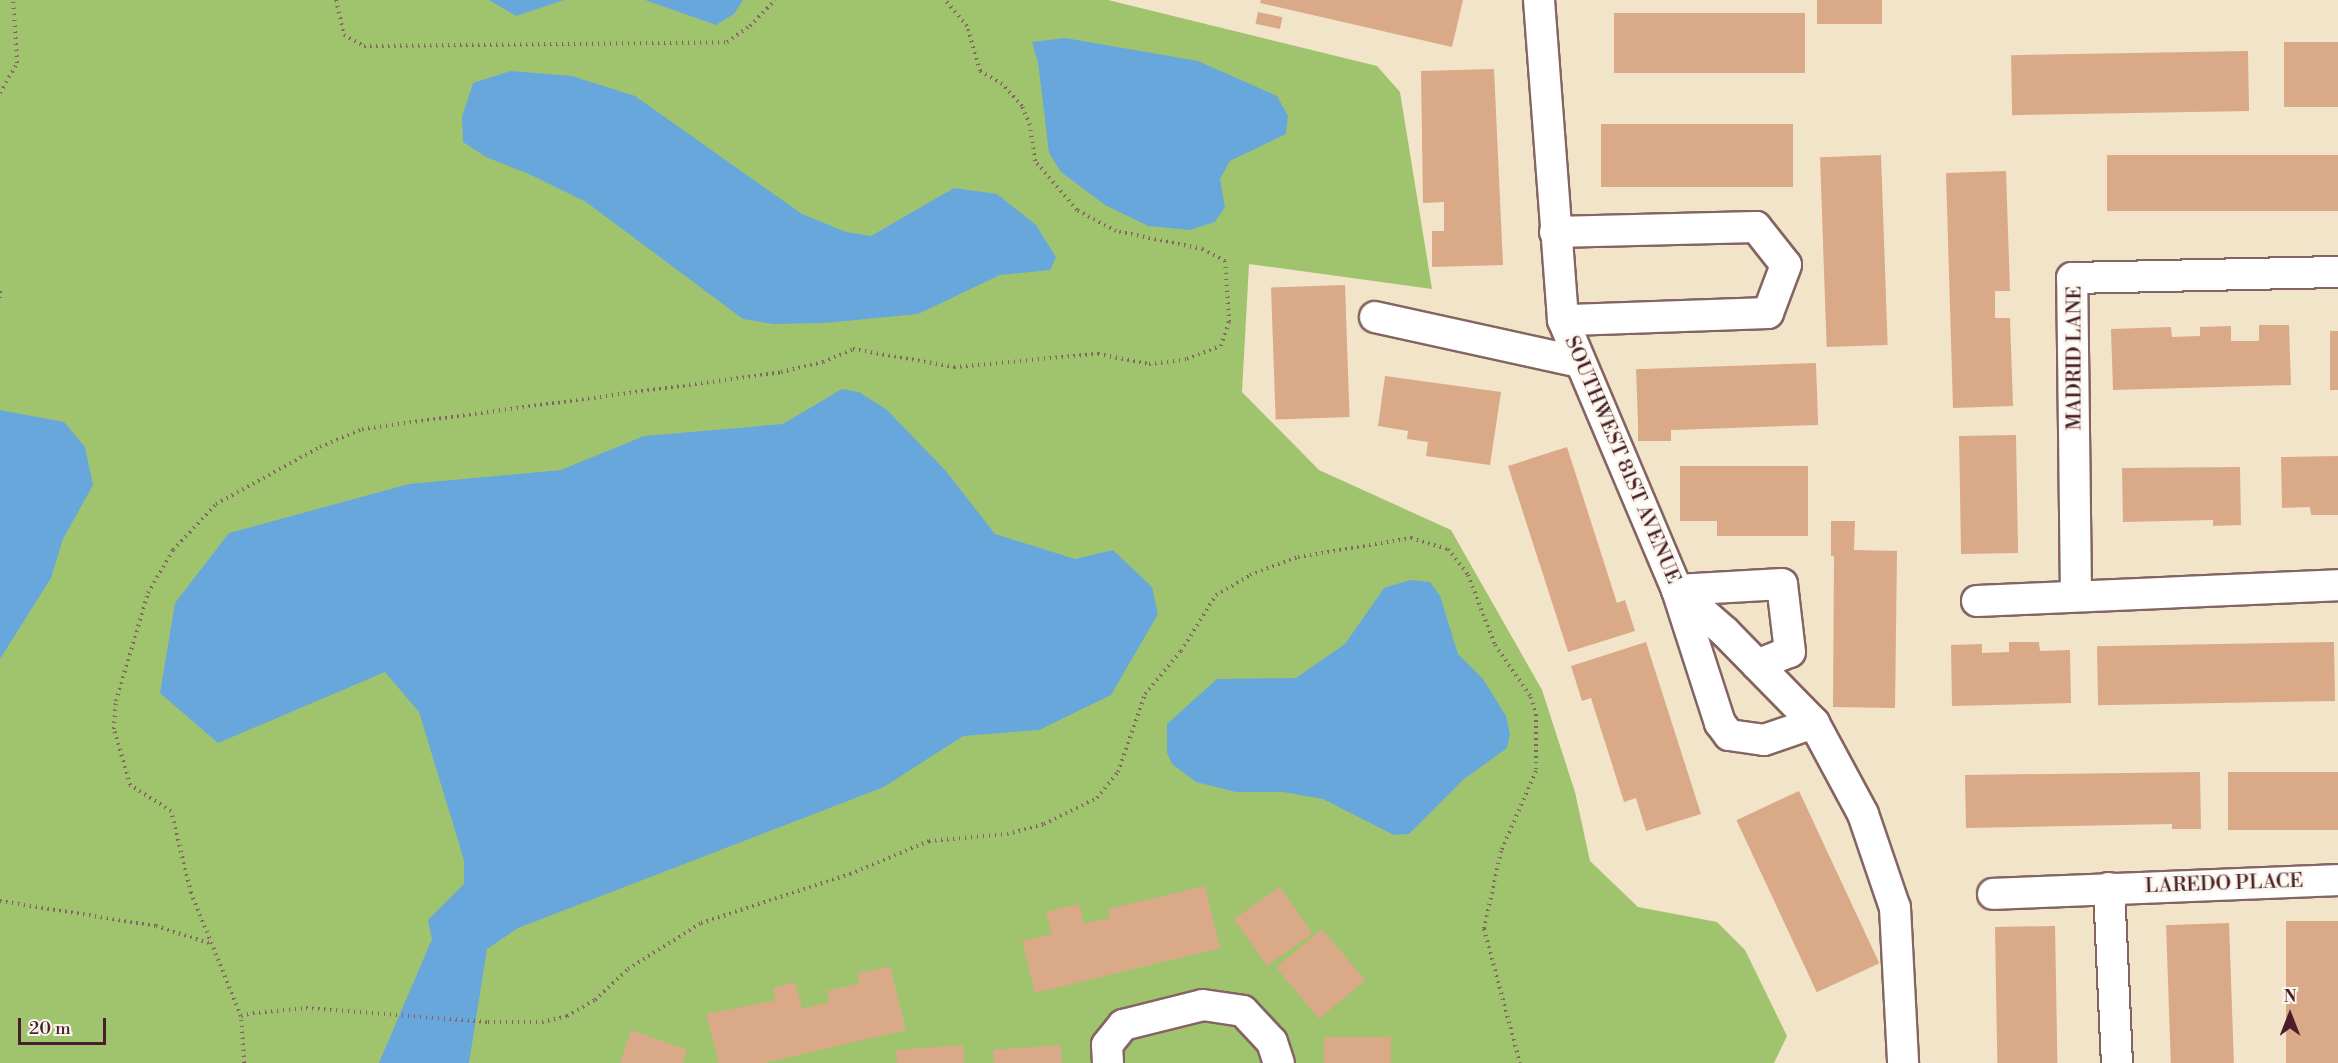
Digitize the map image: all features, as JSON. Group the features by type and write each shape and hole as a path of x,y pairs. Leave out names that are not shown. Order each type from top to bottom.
{"street":[{"name":"SOUTHWEST 81ST AVENUE","path":"1539,0 1563,320 1677,590 1757,665 1814,723 1863,814 1895,908 1903,1063"},
{"path":"1555,232 1756,227 1786,265 1768,313 1563,320"},
{"name":"MADRID LANE","path":"2076,594 2072,278 2338,272"},
{"path":"1375,317 1580,363"},
{"path":"1757,665 1790,652 1782,584 1677,590 1720,723 1729,735 1764,740 1814,723"},
{"path":"1977,601 2076,594 2338,585"},
{"name":"LAREDO PLACE","path":"1993,894 2338,880"},
{"path":"2109,888 2117,1063"},
{"path":"1108,1063 1107,1045 1123,1025 1203,1005 1243,1011 1272,1042 1279,1063"}],"path":[{"path":"0,93 17,63 13,0"},
{"path":"336,0 344,35 364,46 727,42 750,27 775,0"},
{"path":"244,1063 241,1017 209,943 191,893 171,811 130,785 114,729 117,701 148,593 173,550 216,504 320,447 362,429 781,372 823,362 853,349 954,367 1098,354 1149,364 1187,359 1221,346 1229,322 1225,261 1203,249 1116,231 1077,210 1035,161 1030,125 1022,106 1002,84 980,71 967,26 945,0"},
{"path":"0,291 0,298"},
{"path":"241,1017 306,1008 395,1013 489,1022 542,1022 567,1016 595,1000 628,969 701,922 850,874 929,841 1007,834 1044,824 1098,798 1118,772 1145,694 1181,651 1216,595 1250,575 1298,557 1412,538 1448,549 1468,575 1495,645 1531,697 1536,714 1536,771 1501,851 1484,929 1521,1063"},
{"path":"0,901 156,926 209,943"}],"green space":[{"path":"0,0 1108,0 1377,66 1400,92 1432,289 1249,264 1242,392 1319,470 1451,530 1542,690 1575,792 1590,861 1638,907 1717,922 1745,950 1787,1036 1774,1063 0,1063"}],"water":[{"path":"489,0 564,0 516,16"},
{"path":"645,0 743,0 734,14 716,25"},
{"path":"1065,38 1198,61 1277,96 1288,116 1286,134 1230,161 1220,179 1225,207 1215,222 1190,230 1148,226 1105,205 1061,172 1049,153 1038,62 1032,42"},
{"path":"511,71 572,76 635,96 802,214 846,232 871,236 954,188 997,194 1036,225 1056,257 1050,270 1000,275 918,314 825,323 773,324 743,319 586,202 529,174 486,157 463,142 462,117 473,83"},
{"path":"842,389 859,392 887,410 945,470 995,534 1075,559 1113,550 1152,587 1158,614 1111,695 1039,730 963,736 884,787 518,928 487,949 469,1063 379,1063 432,939 428,920 464,884 464,860 419,712 385,672 218,743 160,693 175,603 229,533 409,484 561,470 644,436 783,424"},
{"path":"0,410 64,422 85,447 93,485 63,539 51,578 0,659"},
{"path":"1410,580 1430,582 1440,596 1458,654 1483,679 1506,716 1510,734 1507,748 1463,780 1409,834 1394,835 1323,799 1283,792 1236,792 1196,782 1172,764 1167,753 1167,724 1217,679 1296,678 1345,644 1384,588"}],"building":[{"path":"1261,0 1463,0 1452,47 1260,3"},
{"path":"1817,0 1882,0 1882,24 1817,24"},
{"path":"1258,12 1282,17 1280,29 1256,24"},
{"path":"1614,13 1805,13 1805,73 1614,73"},
{"path":"2284,42 2338,42 2338,107 2284,107"},
{"path":"2248,51 2249,111 2012,115 2011,55"},
{"path":"1494,69 1503,265 1432,267 1432,231 1444,231 1444,202 1423,203 1421,71"},
{"path":"1601,124 1793,124 1793,187 1601,187"},
{"path":"1881,155 1888,345 1827,347 1820,157"},
{"path":"2107,155 2338,155 2338,211 2107,211"},
{"path":"2006,171 2010,291 1995,291 1995,318 2010,318 2013,406 1953,408 1946,173"},
{"path":"1345,285 1350,417 1276,420 1271,288"},
{"path":"2259,325 2289,325 2291,385 2113,390 2111,329 2171,327 2172,337 2200,336 2200,327 2231,326 2231,341 2259,341"},
{"path":"2330,331 2338,331 2338,390 2330,390"},
{"path":"1816,363 1818,425 1638,431 1636,369"},
{"path":"1385,376 1501,392 1490,465 1426,456 1428,442 1407,439 1408,431 1378,426"},
{"path":"1638,430 1671,430 1671,441 1638,441"},
{"path":"2016,435 2018,553 1961,554 1959,436"},
{"path":"1567,447 1617,603 1625,600 1635,631 1568,652 1508,466"},
{"path":"2338,456 2338,515 2311,515 2310,507 2282,508 2281,457"},
{"path":"1680,466 1808,466 1808,536 1717,536 1717,521 1680,521"},
{"path":"2240,467 2241,525 2213,526 2213,520 2123,522 2122,468"},
{"path":"1831,521 1855,521 1854,550 1897,551 1895,708 1833,707 1834,556 1831,556"},
{"path":"1646,642 1701,814 1646,831 1636,798 1624,802 1591,698 1582,701 1571,666"},
{"path":"2009,642 2039,642 2040,651 2070,650 2071,703 1952,706 1951,645 1982,644 1982,653 2009,652"},
{"path":"2334,642 2335,701 2098,705 2097,646"},
{"path":"2200,772 2201,829 2172,829 2172,824 1966,828 1965,775"},
{"path":"2228,772 2338,772 2338,830 2228,830"},
{"path":"1799,791 1879,963 1817,992 1736,820"},
{"path":"1205,886 1220,948 1035,993 1022,941 1052,934 1046,912 1079,904 1084,924 1110,918 1108,909"},
{"path":"1280,887 1313,934 1267,966 1234,919"},
{"path":"2286,921 2338,921 2338,1063 2286,1063"},
{"path":"2229,923 2234,1063 2171,1063 2166,925"},
{"path":"2055,926 2057,1063 1997,1063 1995,927"},
{"path":"1322,929 1365,980 1319,1019 1276,968"},
{"path":"890,966 906,1030 764,1063 719,1063 706,1014 776,1000 773,988 795,982 802,1009 829,1002 827,991 860,983 857,974"},
{"path":"631,1030 687,1050 682,1063 620,1063"},
{"path":"1324,1037 1391,1037 1391,1063 1324,1063"},
{"path":"963,1045 964,1063 897,1063 896,1050"},
{"path":"1060,1045 1062,1063 994,1063 993,1050"}]}
